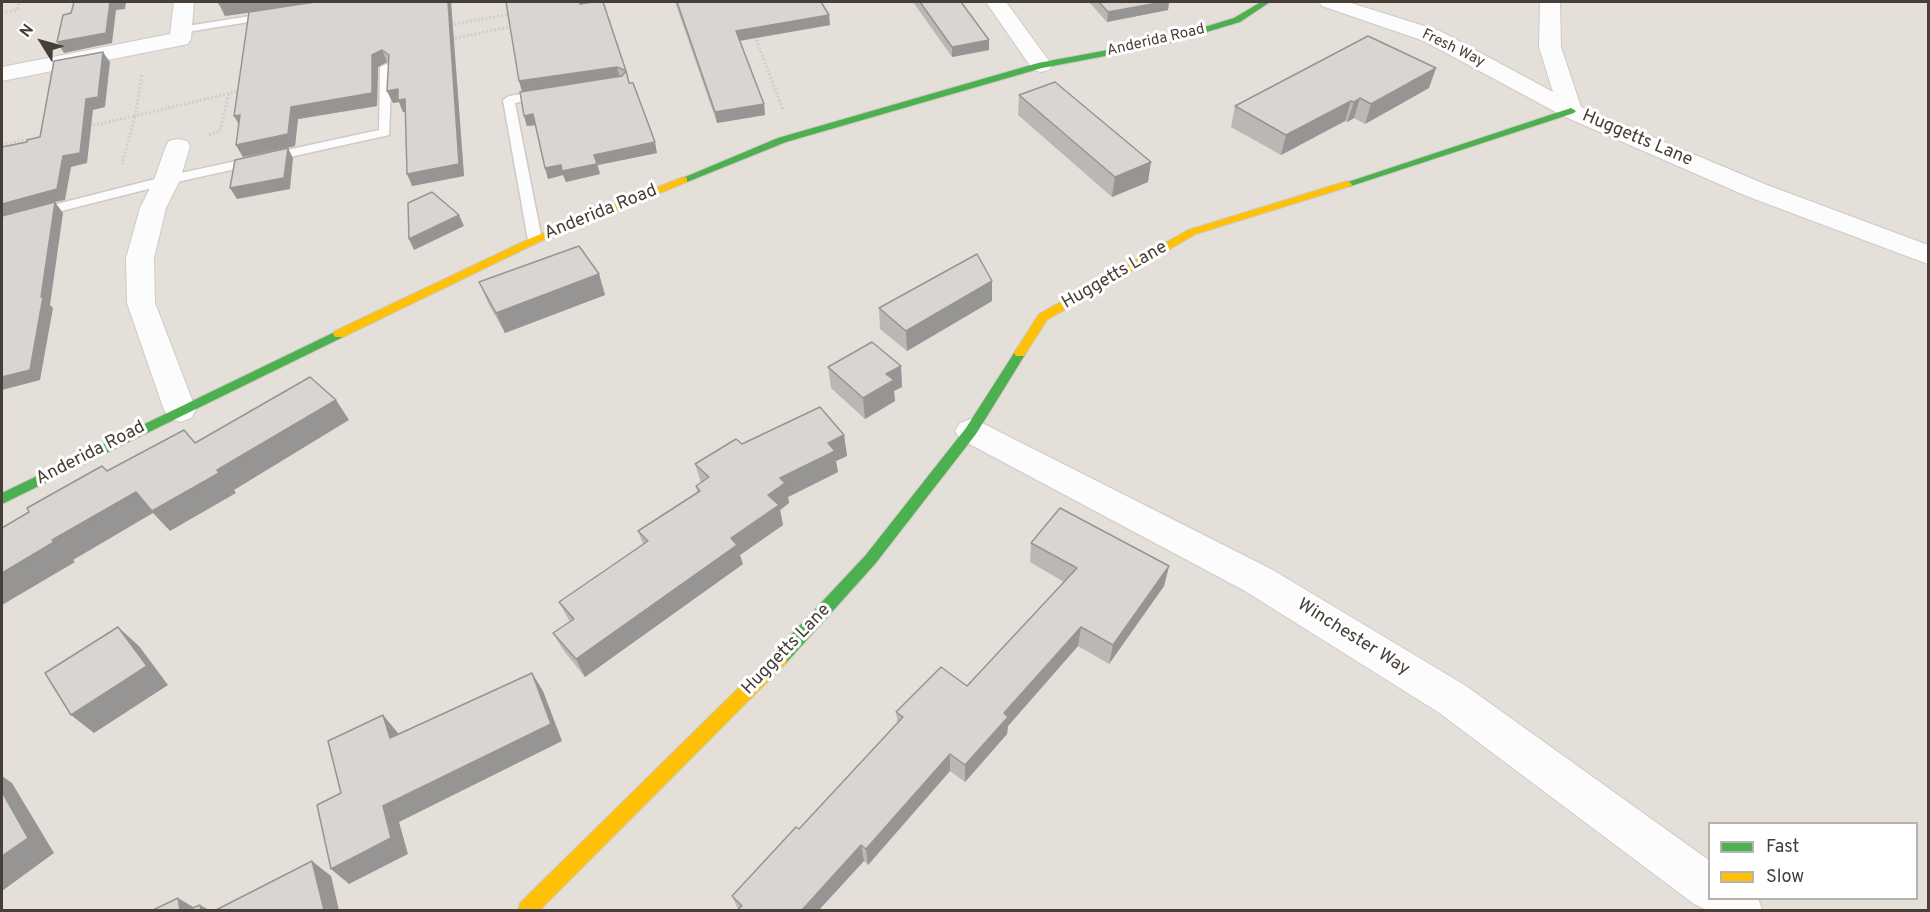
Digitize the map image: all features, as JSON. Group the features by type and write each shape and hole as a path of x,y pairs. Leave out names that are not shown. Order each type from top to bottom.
{"street":[{"path":"2,74 180,39 184,2"},
{"path":"996,2 1041,65"},
{"name":"Anderida Road","path":"2,499 180,410 536,240 797,135 1041,65 1163,42 1237,20 1266,2"},
{"name":"Fresh Way","path":"1329,2 1432,36 1571,111"},
{"path":"1550,2 1550,47 1571,111"},
{"name":"Huggetts Lane","path":"527,910 759,681 823,614 870,560 971,431 1043,317 1192,232 1357,182 1571,111 1758,191 1929,255"},
{"path":"178,146 167,180 153,208 140,258 141,303 180,410"},
{"name":"Winchester Way","path":"971,431 1258,580 1452,699 1708,887"},
{"path":"1727,900 1740,910"}],"lane":[{"path":"181,30 275,16"},
{"path":"2,222 167,180 385,132 386,67"},
{"path":"536,240 509,100 554,93"}],"path":[{"path":"2,13 17,10 19,2"},
{"path":"566,7 589,2 566,7"},
{"path":"440,26 520,13"},
{"path":"445,40 524,24"},
{"path":"752,29 788,121 797,135"},
{"path":"114,194 135,116 147,46"},
{"path":"79,128 251,88"},
{"path":"178,146 220,131 229,94"},
{"path":"2,145 46,135"}],"shaded area":[{"path":"2,2 1928,2 1928,910 2,910"}],"building":[{"path":"74,2 110,2 106,33 57,42 63,15 71,13"},
{"path":"315,2 448,2 459,164 407,174 405,99 398,100 398,89 387,91 389,55 382,50 372,55 372,93 291,107 288,134 236,145 240,115 234,116 249,12"},
{"path":"506,2 579,2 580,4 603,2 626,71 617,67 519,81"},
{"path":"677,2 821,2 829,15 736,31 764,104 715,112"},
{"path":"920,2 961,2 989,40 952,47"},
{"path":"1099,2 1163,2 1108,12"},
{"path":"1368,36 1436,68 1371,104 1360,98 1354,102 1351,101 1286,135 1235,106"},
{"path":"103,52 98,97 86,99 80,153 63,156 57,189 2,204 2,147 40,137 54,61"},
{"path":"626,71 629,83 633,83 655,142 594,155 597,164 562,171 561,165 545,168 533,114 524,116 520,92 622,76"},
{"path":"1055,82 1151,162 1115,177 1019,95"},
{"path":"288,148 284,178 230,188 235,160"},
{"path":"432,192 459,215 409,239 408,203"},
{"path":"55,202 41,297 43,297 30,370 2,377 2,216"},
{"path":"579,246 599,274 496,313 479,282"},
{"path":"977,254 992,281 906,331 879,308"},
{"path":"872,342 901,366 886,374 894,380 863,398 828,367"},
{"path":"310,377 336,400 217,470 219,473 152,511 136,492 52,540 54,542 2,573 2,528 29,512 27,508 102,466 107,471 184,430 195,443"},
{"path":"820,407 844,435 828,443 835,451 780,478 785,483 768,495 779,505 731,538 737,545 576,659 553,633 574,619 559,602 648,541 638,531 700,491 696,486 709,477 695,464 736,439 742,444"},
{"path":"1060,508 1169,566 1113,645 1081,627 1004,713 1008,717 965,765 950,754 866,849 861,845 802,910 737,910 742,906 732,896 796,827 799,829 903,717 896,712 941,667 967,686 1077,568 1031,543"},
{"path":"118,627 147,666 71,715 45,673"},
{"path":"532,673 551,724 383,806 391,838 331,869 317,805 341,793 328,741 383,715 390,738"},
{"path":"2,792 28,838 2,856"},
{"path":"312,861 324,910 216,910"},
{"path":"178,898 180,910 153,910"},
{"path":"200,905 201,910 188,910"}],"traffic: fast":[{"path":"683,180 782,140 1041,65 1163,42 1237,20 1266,2"},
{"path":"1347,184 1571,111"},
{"path":"2,499 339,334"},
{"path":"780,658 870,560 971,431 1020,353"}],"traffic: slow":[{"path":"339,334 535,240 683,180"},
{"path":"1020,353 1043,317 1192,232 1347,184"},
{"path":"527,910 780,658"}]}
